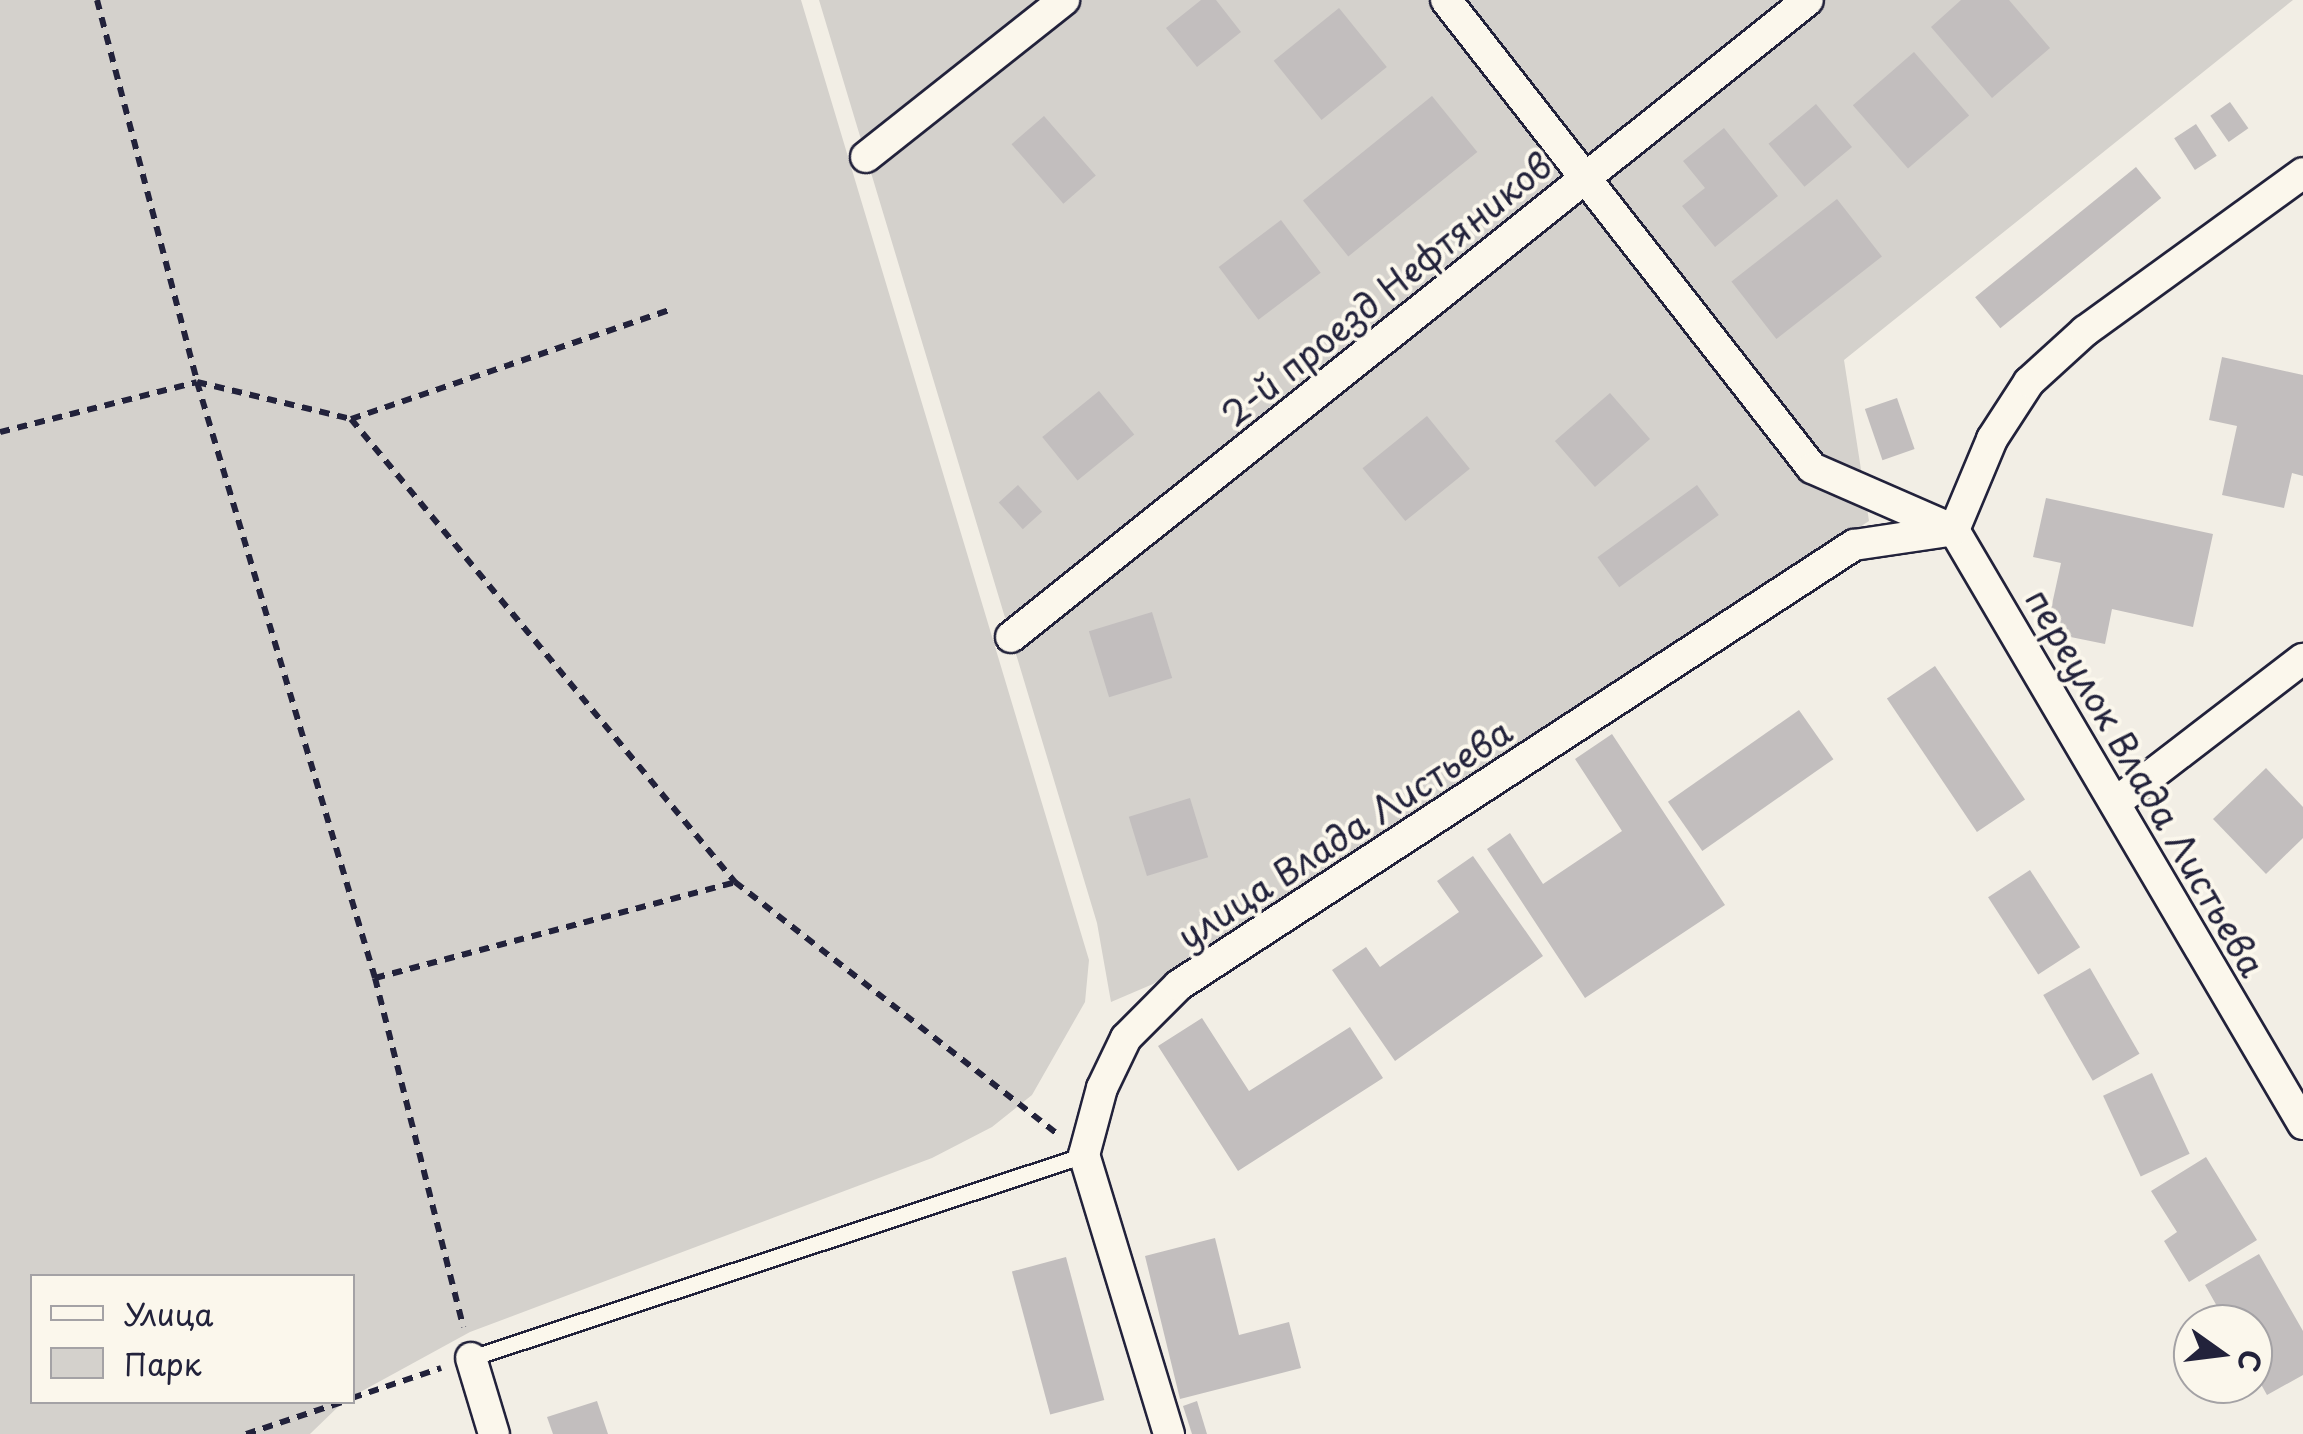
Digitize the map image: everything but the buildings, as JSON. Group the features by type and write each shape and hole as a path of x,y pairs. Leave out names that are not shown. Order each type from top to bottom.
{"street":[{"path":"866,156 1064,0"},
{"path":"1446,0 1812,468 1954,530 1992,439 2029,382 2085,331 2303,173"},
{"name":"2-й проезд Нефтяников","path":"1010,637 1808,0"},
{"name":"переулок Влада Листьева","path":"1954,530 2303,1124"},
{"name":"улица Влада Листьева","path":"1084,1154 1102,1088 1126,1038 1179,985 1854,545 1954,530"},
{"path":"2115,803 2303,659"},
{"path":"1084,1154 1165,1421"},
{"path":"471,1358 494,1434"}],"lane":[{"path":"471,1358 1084,1154"}],"path":[{"path":"98,0 196,382 375,978 471,1358 355,1397"},
{"path":"0,432 196,382 351,419 668,310"},
{"path":"351,419 735,882 1084,1154"},
{"path":"375,978 735,882"},
{"path":"246,1434 336,1404"}],"green space":[{"path":"0,0 801,0 1089,960 1085,1002 1032,1095 992,1127 932,1158 470,1332 355,1395 355,1274 30,1274 30,1404 341,1404 310,1434 0,1434"},
{"path":"819,0 2293,0 1844,360 1869,521 1153,984 1111,1002 1097,923"}]}
